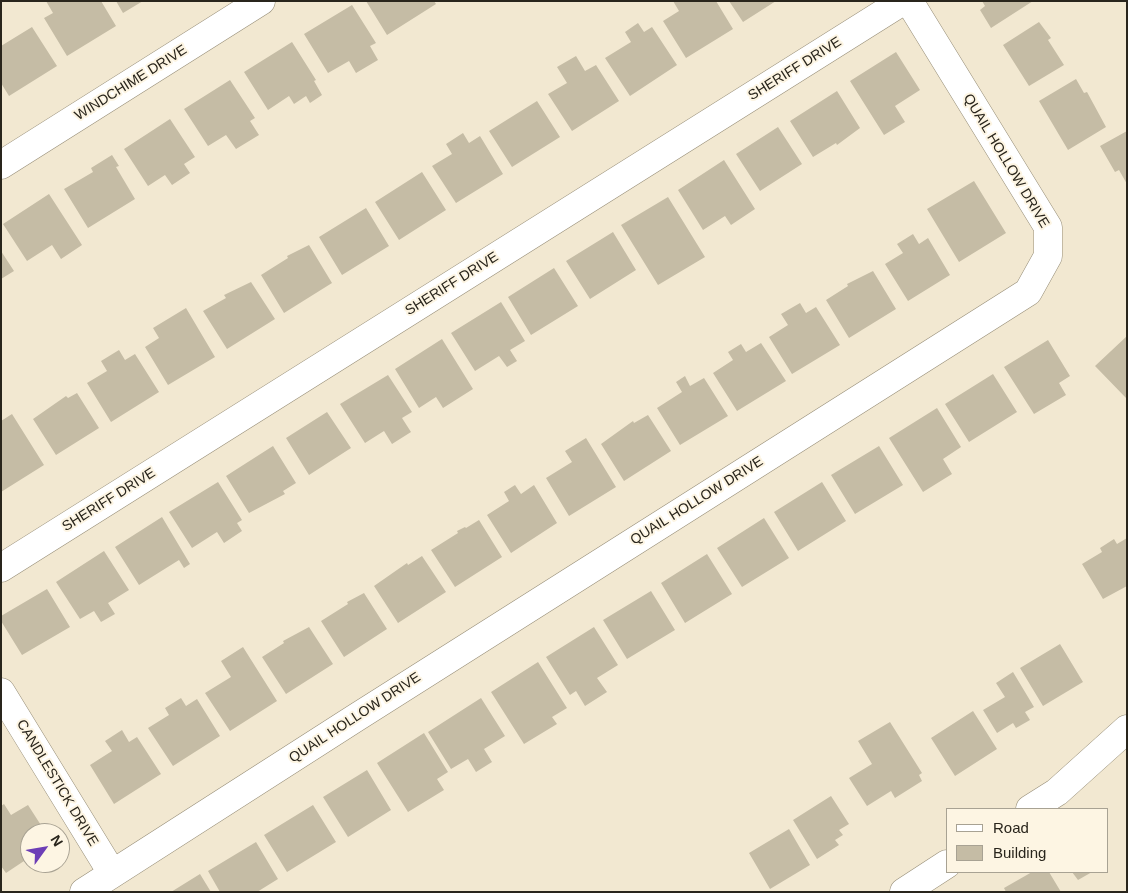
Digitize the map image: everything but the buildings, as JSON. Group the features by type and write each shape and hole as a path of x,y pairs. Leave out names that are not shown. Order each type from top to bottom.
{"street":[{"name":"WINDCHIME DRIVE","path":"1,165 261,1"},
{"name":"SHERIFF DRIVE","path":"1,568 903,1"},
{"name":"QUAIL HOLLOW DRIVE","path":"84,892 1028,292 1048,256 1048,227 909,1"},
{"name":"CANDLESTICK DRIVE","path":"1,692 112,873"},
{"path":"1032,808 1057,792 1127,729"},
{"path":"904,892 946,865"}]}
